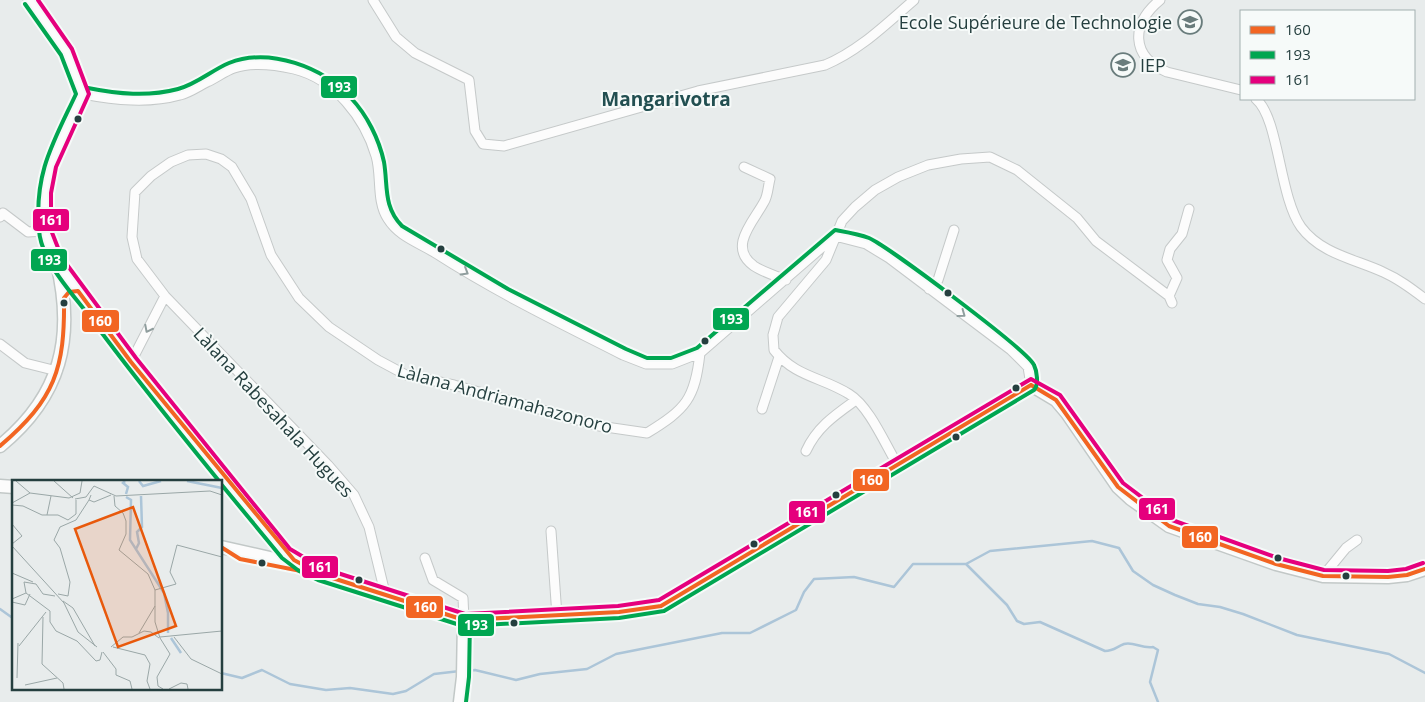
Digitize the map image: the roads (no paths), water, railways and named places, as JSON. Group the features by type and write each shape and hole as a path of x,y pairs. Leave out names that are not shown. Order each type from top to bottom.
{"main road":[{"path":"0,446 17,432 33,414 46,396 58,371 65,334 64,298 56,261 45,231 45,192 50,165 83,94 67,52 30,0"},
{"path":"56,261 131,362 276,542 294,560 320,574"},
{"path":"64,298 69,292 78,292"},
{"path":"223,547 240,559 267,562 320,574 385,592 464,620 619,612 661,606 1031,385 1056,400 1067,412 1118,487 1131,499 1169,526 1276,564 1323,576 1388,577 1407,575 1425,568"},
{"path":"267,562 276,542"},
{"path":"460,702 464,620"}],"street":[{"path":"373,0 396,37 415,52 469,80 474,131 483,144 504,146 698,91 824,65 839,59 870,38 914,0"},
{"path":"1160,0 1151,8 1139,27 1138,37 1146,58 1156,67 1167,72 1240,90"},
{"path":"83,94 124,100 151,100 182,95 235,68 270,64 312,76 341,96 360,119 376,157 382,206 388,220 405,237 435,252 466,273 622,355 646,364 672,364 700,353 786,280 834,236"},
{"path":"1257,100 1268,116 1292,214 1307,234 1323,248 1384,272 1403,282 1425,299"},
{"name":"Làlana Andriamahazonoro","path":"165,296 137,258 132,237 134,192 151,176 171,162 188,155 206,154 221,159 232,167 251,199 271,255 299,298 329,327 378,360 406,375 454,385 599,426 647,434 669,420 686,403 697,383 700,353"},
{"path":"897,464 865,409 850,394 790,368 774,350 773,335 778,317 826,260 834,236 842,221 855,207 875,190 898,177 928,165 961,159 990,157 1017,170 1077,218 1096,241 1170,299 1177,278 1167,260 1170,249 1182,234 1189,209"},
{"path":"744,167 770,179 765,200 747,226 742,246 747,260 754,266 786,280"},
{"path":"0,217 4,213 28,232 45,231"},
{"path":"929,289 938,280 954,230"},
{"path":"834,236 866,244 889,258 1011,350 1028,367 1031,385"},
{"path":"131,362 165,296"},
{"name":"Làlana Rabesahala Hugues","path":"165,296 321,458 354,495 369,527 385,592"},
{"path":"0,344 26,363 58,371"},
{"path":"762,409 779,357"},
{"path":"806,451 813,437 825,423 856,400"},
{"path":"551,531 557,616"},
{"path":"1323,576 1346,548 1357,540"},
{"path":"425,558 434,580 463,598 464,620"}],"waterway":[{"path":"468,671 475,670 516,680 540,674 587,669 616,654 722,633 750,633 796,610 804,592 814,579 854,577 894,587 913,564 966,564 990,551 1092,541 1119,548 1133,571 1153,585 1175,595 1198,604 1220,607 1243,614 1297,635 1389,654 1425,673"},
{"path":"966,564 1007,605 1017,621 1024,624 1040,622 1105,651 1113,650 1127,643 1153,647 1158,650 1150,682 1158,702"},
{"path":"0,609 12,618"},
{"path":"222,673 242,678 262,670 290,684 326,690 350,688 393,694 406,691 434,674 460,671"}],"place":[{"name":"Ecole Supérieure de Technologie","path":"1190,22"},
{"name":"IEP","path":"1123,65"}],"district":[{"name":"Mangarivotra","path":"666,99"}]}
